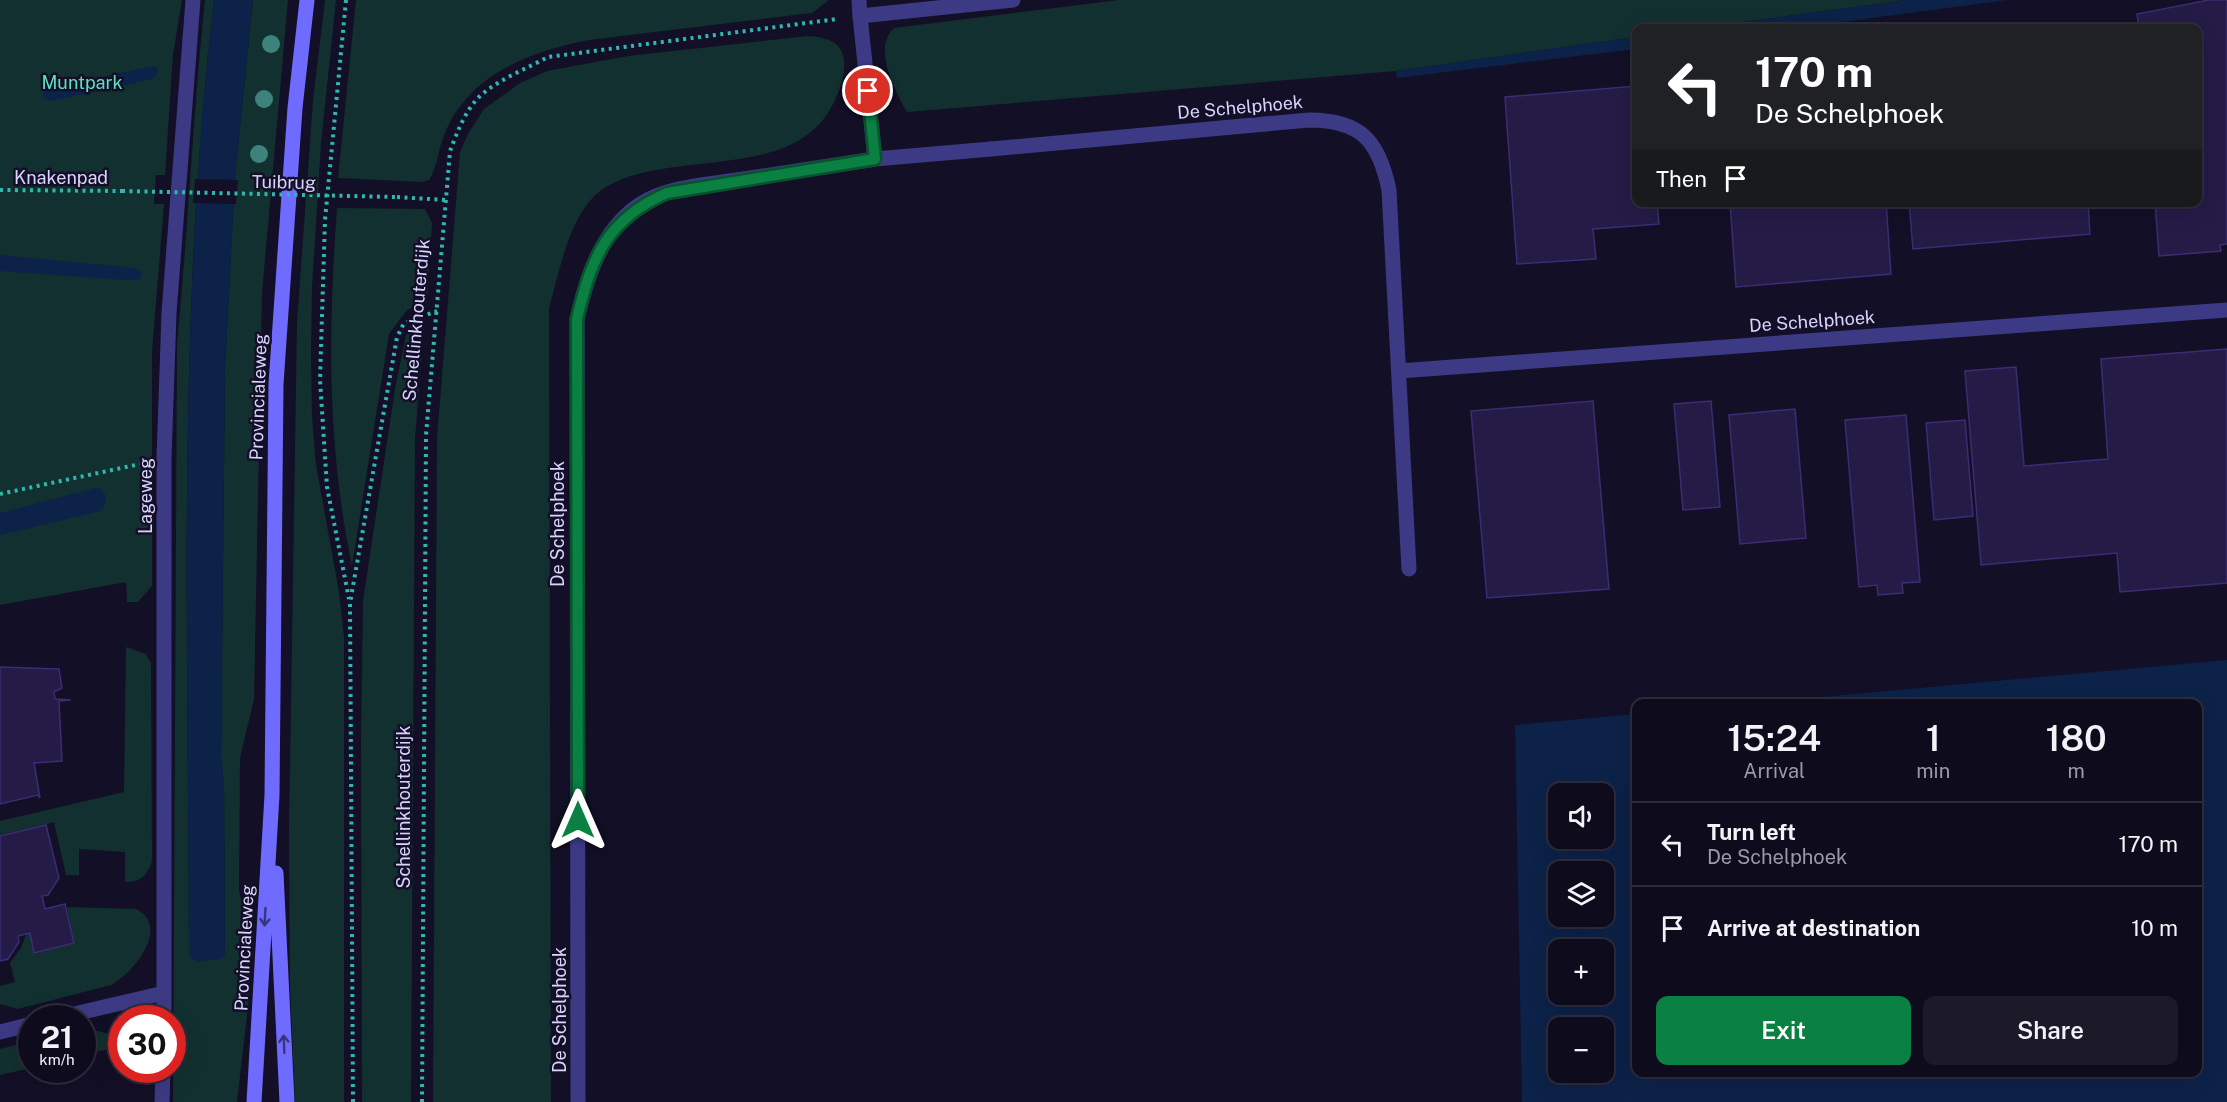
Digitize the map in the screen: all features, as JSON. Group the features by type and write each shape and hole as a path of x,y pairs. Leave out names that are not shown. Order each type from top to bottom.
{"main road":[{"name":"Provincialeweg","path":"254,1102 272,795 276,384 285,227 307,0"},
{"name":"Provincialeweg","path":"272,795 287,1102"}],"street":[{"name":"Lageweg","path":"164,1005 164,458 170,301 193,0"},
{"path":"875,159 860,8 1012,0"},
{"name":"De Schelphoek","path":"578,1102 577,319 595,258 615,229 639,205 667,193 702,185 875,159 1309,120 1335,120 1355,128 1371,142 1383,163 1389,190 1409,569"},
{"name":"De Schelphoek","path":"1399,370 2227,310"},
{"path":"96,1009 164,993"},
{"path":"0,1032 18,1028"},
{"path":"162,1102 163,1083"}],"path":[{"path":"346,0 325,220 320,380 327,487 350,603"},
{"name":"Schellinkhouterdijk","path":"422,1102 426,435 450,151 462,123 478,98 508,78 548,57 860,8"},
{"name":"Knakenpad","path":"0,190 122,191"},
{"name":"Tuibrug","path":"122,191 445,200"},
{"path":"353,1102 350,603 397,337 404,323 437,311"},
{"path":"0,494 164,458"}],"green space":[{"name":"Muntpark","path":"0,0 182,0 173,55 165,175 156,175 154,204 164,204 152,352 152,586 138,602 127,602 126,582 0,605"},
{"path":"205,0 214,0 202,117 194,235 190,353 187,471 189,943 225,955 224,784 221,760 225,369 235,176 253,0 288,0 262,293 254,699 240,758 239,891 251,942 249,998 237,1102 173,1102 173,1083 186,1083 186,1005 174,1005 177,344"},
{"path":"325,0 336,0 321,144 312,287 312,417 316,465 339,592 344,637 344,1102 295,1102 290,986 289,831 297,322 313,100"},
{"path":"356,0 829,0 812,13 589,40 524,59 504,68 469,95 445,133 429,180 422,182 338,178"},
{"path":"1119,0 1907,0 1727,24 1632,24 1632,38 1396,71 907,112 892,81 885,58 888,36 894,28"},
{"path":"808,36 821,38 837,45 844,61 843,78 838,94 815,129 790,145 761,155 633,175 606,187 583,210 568,241 549,308 551,1102 433,1102 437,438 460,152 484,109 520,83 547,71 628,56"},
{"path":"337,208 425,209 432,223 427,302 407,310 389,334 352,566 338,477 332,388 332,299"},
{"path":"417,322 424,326 415,439 411,1102 362,1102 363,601 395,389 407,330 411,324"},
{"path":"126,647 146,654 151,663 152,861 143,877 125,882 125,852 79,849 79,875 66,875 54,822 0,835 0,821 124,792"},
{"path":"67,907 136,909 146,917 150,926 150,937 138,960 130,970 111,985 34,1005 18,1005 18,1009 0,1004 0,986 15,982 10,963 21,948 26,934 30,934 35,954 74,943"},
{"path":"96,1031 108,1034 108,1049 96,1052"},
{"path":"18,1044 18,1071 0,1075 0,1049"}],"water":[{"path":"214,0 253,0 235,176 225,369 221,760 224,784 225,955 220,959 197,962 189,956 187,471 194,235 202,117"},
{"path":"1907,0 2007,0 1828,24 1727,24"},
{"path":"1632,38 1632,49 1397,78 1396,71"},
{"path":"157,67 158,72 153,79 51,101 43,98 47,88"},
{"path":"0,255 136,268 142,272 140,279 124,280 0,271"},
{"path":"99,487 106,496 104,508 101,511 0,535 0,513"},
{"path":"2227,660 2227,1102 1522,1102 1515,725 1632,714 1632,1077 2202,1077 2202,699 1800,699"}],"pier":[{"path":"195,179 238,180 236,204 193,203"}],"building":[{"path":"2209,0 2227,0 2227,244 2220,245 2221,251 2159,256 2155,207 2202,207 2202,24 2138,24 2137,14"},
{"path":"1632,86 1632,207 1657,207 1659,224 1593,229 1596,259 1517,264 1505,97"},
{"path":"1730,207 1886,207 1891,274 1736,287"},
{"path":"1909,207 2088,207 2090,234 1913,249"},
{"path":"2227,349 2227,583 2120,592 2117,553 1981,565 1965,371 2016,367 2024,466 2108,459 2101,359"},
{"path":"1593,401 1609,589 1487,598 1471,411"},
{"path":"1711,401 1720,507 1683,510 1674,404"},
{"path":"1795,409 1806,538 1740,544 1729,415"},
{"path":"1906,415 1920,582 1902,583 1903,593 1878,595 1877,585 1859,587 1845,420"},
{"path":"1965,420 1973,516 1934,520 1926,423"},
{"path":"0,667 59,669 62,688 54,692 55,699 71,700 59,701 62,761 34,763 40,798 38,795 0,804"},
{"path":"46,825 59,878 48,895 42,896 45,909 65,904 74,943 34,953 30,933 18,936 19,942 8,959 0,961 0,836"}],"route":[{"path":"578,820 577,319 595,258 615,229 639,205 667,193 702,185 875,159 868,91"}]}
